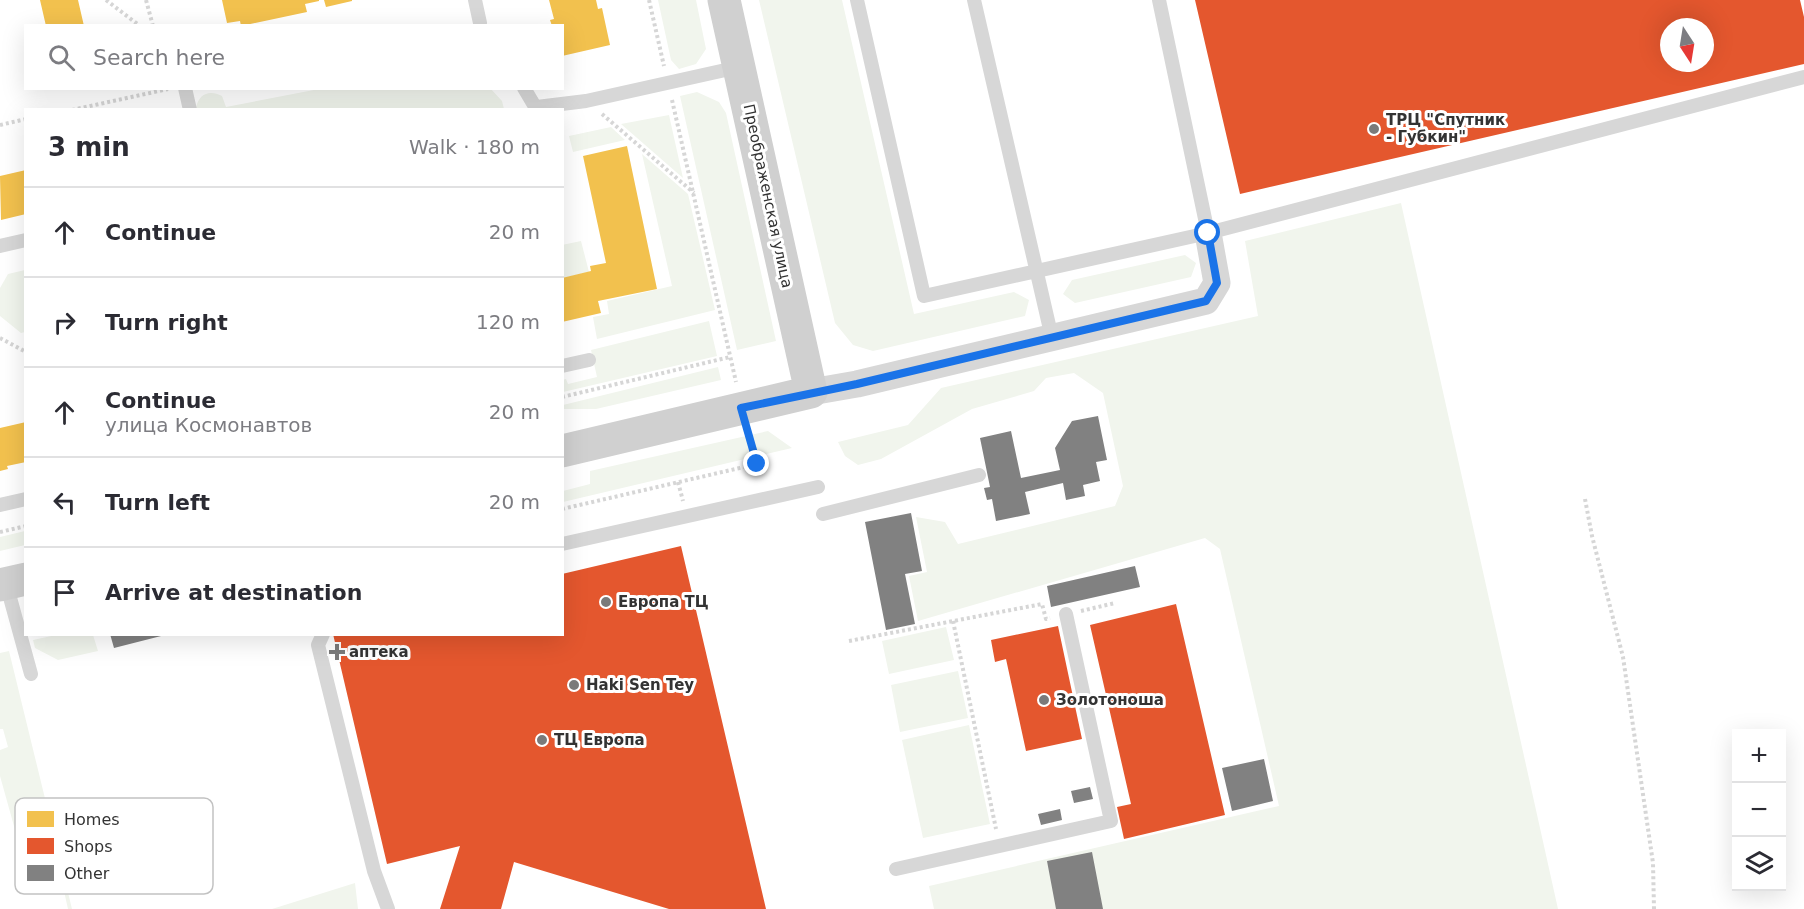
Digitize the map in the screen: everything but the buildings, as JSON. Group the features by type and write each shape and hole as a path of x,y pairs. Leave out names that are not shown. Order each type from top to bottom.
{"main road":[{"name":"Преображенская улица","path":"724,0 811,392"},
{"path":"564,451 811,392"}],"street":[{"path":"811,392 857,384 1206,301 1217,283 1208,233"}],"lane":[{"path":"475,0 476,24"},
{"path":"857,0 924,296 1208,233 1804,77"},
{"path":"974,0 1039,272 1052,338"},
{"path":"1159,0 1208,233"},
{"path":"525,90 537,108 586,101 739,67"},
{"path":"185,90 190,108"},
{"path":"0,246 24,240"},
{"path":"564,366 589,360"},
{"path":"823,514 979,475"},
{"path":"564,544 818,487"},
{"path":"0,505 24,499"},
{"path":"11,582 31,674"},
{"path":"896,869 1111,821 1066,614"},
{"path":"322,636 318,645 374,871 388,909"}],"path":[{"path":"106,0 137,24"},
{"path":"146,0 152,24"},
{"path":"564,509 757,464 741,408 695,194 649,0"},
{"path":"81,108 163,90"},
{"path":"586,101 695,194"},
{"path":"0,125 24,119"},
{"path":"0,338 24,350"},
{"path":"564,397 730,357"},
{"path":"1586,499 1592,536 1623,657 1653,863 1654,909"},
{"path":"0,532 24,526"},
{"path":"849,641 1042,604 1046,619 1115,603"},
{"path":"952,621 1000,845"}],"shaded area":[{"path":"658,0 696,0 706,49 696,64 679,69 671,60"},
{"path":"759,0 842,0 914,314 1014,292 1029,300 1025,316 873,351 853,345 835,323"},
{"path":"314,90 492,90 502,101 504,108 196,108 202,96 209,93 222,96 226,107"},
{"path":"697,92 719,102 726,113 776,341 737,350 680,96"},
{"path":"669,115 683,178 621,124"},
{"path":"611,127 625,140 573,152 569,136"},
{"path":"642,154 688,194 715,310 597,339 593,317 609,314 607,301 672,286"},
{"path":"1401,203 1558,909 934,909 929,886 1279,806 1220,549 1205,538 918,621 909,576 927,572 916,517 945,522 958,544 1115,506 1123,486 1103,393 1074,373 1046,378 1034,391 972,409 881,459 858,465 845,456 838,442 908,425 941,388 1258,316 1245,241"},
{"path":"581,241 589,272 564,278 564,245"},
{"path":"1185,255 1196,263 1191,277 1075,303 1063,294 1072,280"},
{"path":"24,270 24,332 21,333 0,316 0,288 8,274"},
{"path":"709,321 717,356 564,392 564,380 566,379 568,384 597,377 591,350"},
{"path":"718,367 721,380 596,409 564,409 564,405"},
{"path":"768,431 792,448 564,502 564,491 590,484 590,471"},
{"path":"24,531 24,545 0,551 0,537"},
{"path":"946,627 954,660 889,674 882,641"},
{"path":"51,636 93,636 98,651 58,660 35,648 33,640"},
{"path":"9,651 45,798 15,798 15,830 0,776 0,750 8,747 3,729 0,729 0,653"},
{"path":"958,671 968,718 900,732 891,685"},
{"path":"969,725 990,824 923,838 902,740"},
{"path":"355,883 358,909 272,909"},
{"path":"65,894 68,894 72,909 68,909"}],"place":[{"name":"ТРЦ \"Спутник - Губкин\"","path":"1374,129"},
{"name":"Европа ТЦ","path":"606,602"},
{"name":"аптека","path":"337,652"},
{"name":"Haki Sen Tey","path":"574,685"},
{"name":"Золотоноша","path":"1044,700"},
{"name":"ТЦ Европа","path":"542,740"}],"route":[{"path":"757,464 741,408 857,384 1206,301 1217,283 1208,233"}]}
